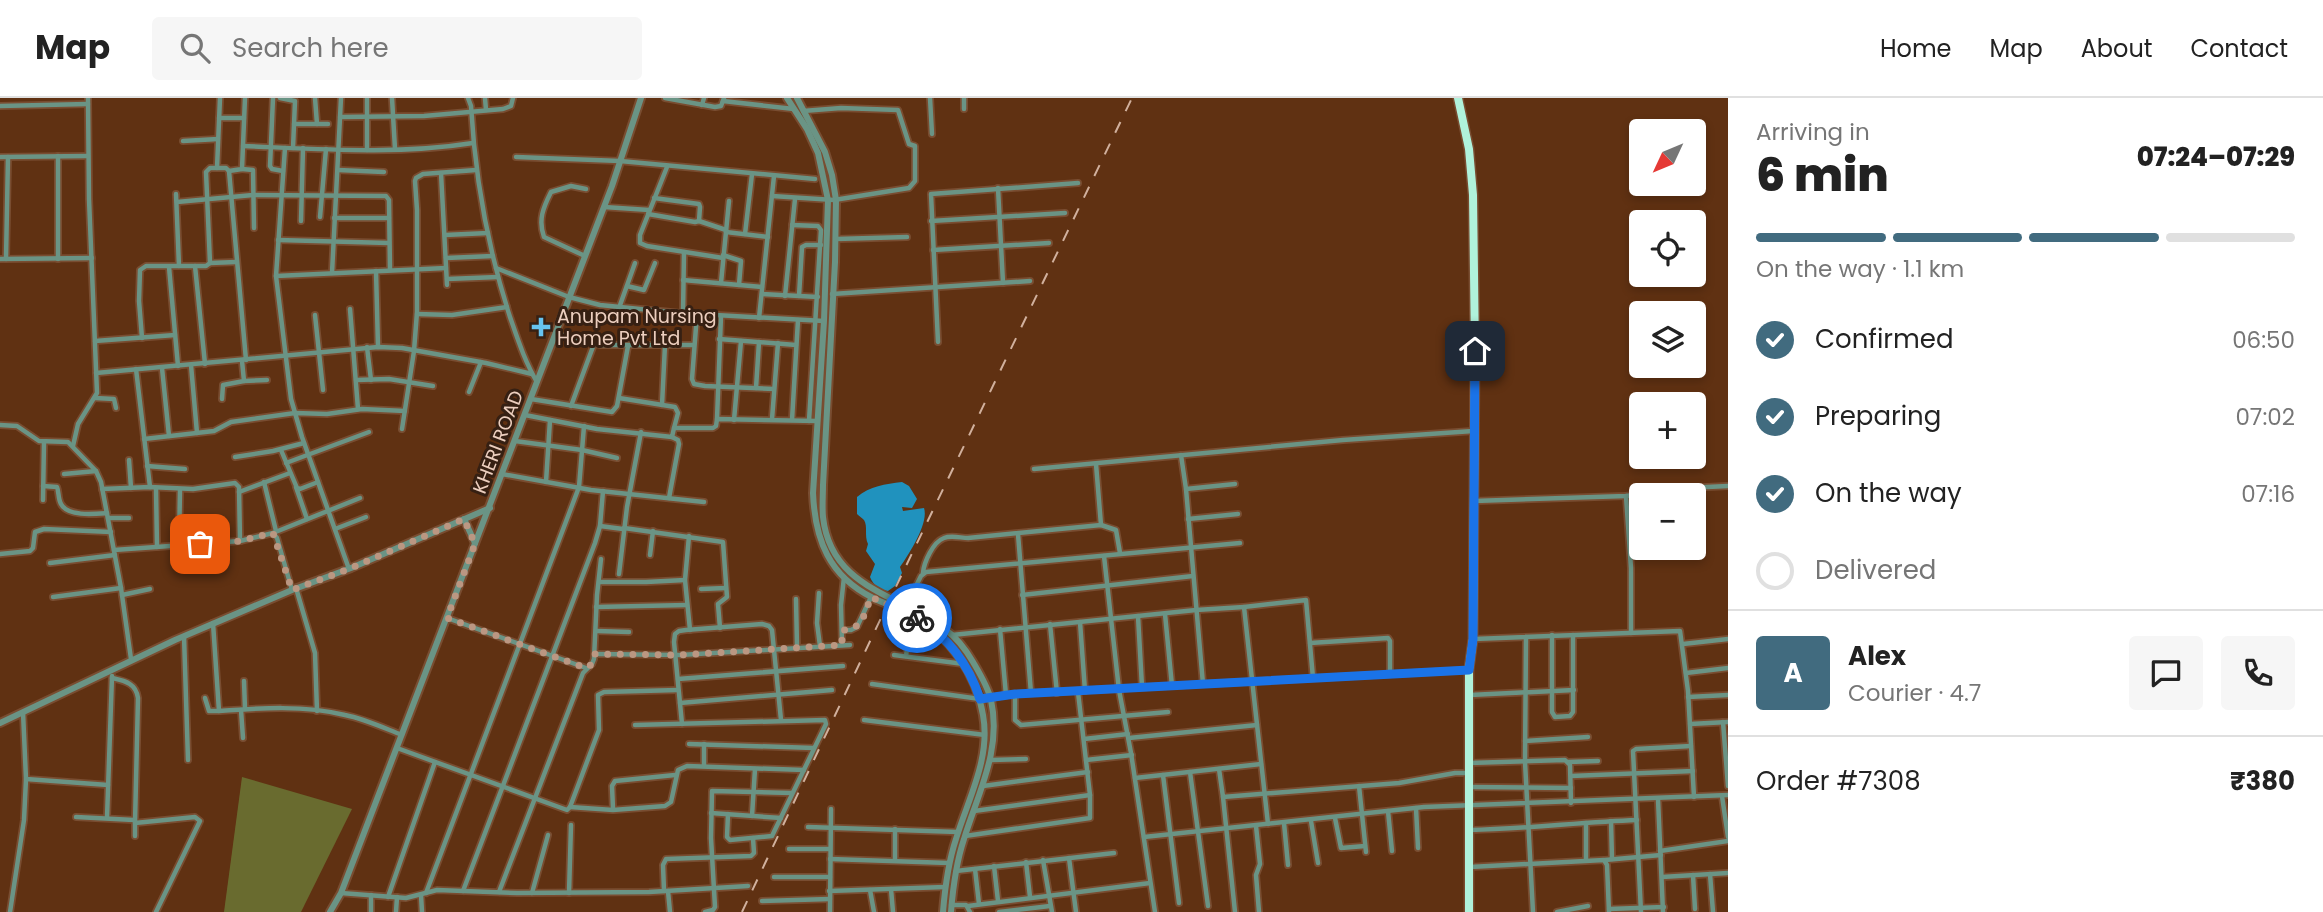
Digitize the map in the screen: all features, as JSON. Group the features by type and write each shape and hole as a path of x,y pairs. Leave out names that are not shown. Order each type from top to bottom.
{"highway":[{"path":"1458,98 1468,140 1473,195 1473,639 1469,670 1469,912"}],"street":[{"path":"217,167 219,98"},
{"path":"242,169 245,98"},
{"path":"273,98 271,168 283,171"},
{"path":"280,98 295,101 293,148"},
{"path":"315,98 317,124"},
{"path":"332,273 341,98"},
{"path":"367,98 367,150"},
{"path":"392,98 395,149"},
{"path":"468,98 477,170 498,277 521,350 537,383"},
{"path":"485,98 486,110"},
{"path":"340,117 394,117 507,108 513,103 513,98"},
{"name":"KHERI ROAD","path":"330,912 341,893 490,508 604,206 641,98"},
{"path":"665,98 718,107 724,99 799,111 833,108 898,110 909,144 915,146 916,176 912,186 832,200 772,196"},
{"path":"702,105 704,98"},
{"path":"787,98 799,111"},
{"path":"797,98 799,111 818,153 832,200 836,239 821,321 809,421"},
{"path":"930,98 932,134"},
{"path":"964,98 964,110"},
{"path":"0,106 88,101 95,398 78,424 73,446"},
{"path":"219,118 244,118"},
{"path":"294,124 328,124"},
{"path":"183,141 218,139"},
{"path":"243,146 367,150 449,147 473,143"},
{"path":"285,148 276,276 285,357 295,413 304,443 349,569"},
{"path":"301,221 303,148"},
{"path":"320,218 326,148"},
{"path":"0,156 88,156"},
{"path":"58,156 58,259"},
{"path":"8,157 3,259 92,258"},
{"path":"516,157 620,161 814,179"},
{"path":"667,167 640,235 640,243 741,261 738,285"},
{"path":"210,263 206,200 206,172 210,168 226,168 229,171 253,170 254,228"},
{"path":"338,170 384,172"},
{"path":"402,429 417,314 415,181 423,174 477,170"},
{"path":"229,171 244,382"},
{"path":"441,173 447,282 498,277"},
{"path":"745,234 752,174"},
{"path":"759,318 774,176"},
{"path":"938,342 930,197 932,192 1078,183"},
{"path":"585,256 544,237 541,229 542,209 551,192 570,186 586,189"},
{"path":"998,188 1003,283"},
{"path":"176,194 179,266"},
{"path":"177,202 253,195 388,197 390,270"},
{"path":"654,198 699,204 699,221"},
{"path":"785,296 795,199"},
{"path":"832,200 827,295 823,519 834,550 846,569 873,591 932,620 952,635 978,670 993,737 991,760 974,810 949,863 943,912"},
{"path":"721,283 729,201"},
{"path":"604,206 699,221 726,231 768,237"},
{"path":"931,221 1065,213"},
{"path":"334,218 389,218"},
{"path":"792,225 820,227 827,295"},
{"path":"445,235 488,233"},
{"path":"836,239 907,237"},
{"path":"278,240 389,243"},
{"path":"933,250 1049,243"},
{"path":"799,296 802,247 821,246"},
{"path":"683,313 684,252"},
{"path":"446,258 493,256"},
{"path":"142,338 138,284 140,271 146,267 205,266 210,263 236,262"},
{"path":"627,286 644,290 655,263"},
{"path":"619,308 635,264"},
{"path":"195,266 205,364"},
{"path":"169,267 178,366"},
{"path":"276,276 446,268"},
{"path":"496,268 569,297 619,308 821,321"},
{"path":"376,271 378,346"},
{"path":"683,280 762,287"},
{"path":"762,294 827,295 1030,282"},
{"path":"417,314 452,315 507,307"},
{"path":"350,309 358,409"},
{"path":"697,314 692,382 700,386 774,389"},
{"path":"315,315 323,390"},
{"path":"674,428 716,426 721,316"},
{"path":"792,420 798,320"},
{"path":"821,321 814,513 824,549 844,577 871,597 912,615 942,636 986,698 983,756 961,834 951,909 969,909 979,904 998,901 1150,883"},
{"path":"556,334 594,344 694,345"},
{"path":"95,341 175,335"},
{"path":"719,339 796,345"},
{"path":"734,420 741,341"},
{"path":"756,388 759,342"},
{"path":"570,406 594,344"},
{"path":"772,419 778,344"},
{"path":"662,405 665,345"},
{"path":"96,373 378,346 481,362 532,374"},
{"path":"531,399 612,412 619,398 628,346"},
{"path":"367,347 371,380"},
{"path":"469,392 481,362"},
{"path":"191,365 197,433"},
{"path":"162,367 169,436"},
{"path":"136,369 147,466 153,487 157,547"},
{"path":"222,399 223,385 267,380"},
{"path":"356,380 409,382 433,386"},
{"path":"95,398 112,398 116,408"},
{"path":"619,398 677,408 672,437"},
{"path":"144,439 197,433 219,429 231,422 295,413 327,414 358,409 405,411"},
{"path":"525,415 678,440 669,498"},
{"path":"717,419 818,421"},
{"path":"545,482 551,420"},
{"path":"0,425 17,426 33,438 44,442 63,441 73,446 96,471 115,552 131,659"},
{"path":"422,912 424,894 579,487 584,426"},
{"path":"1034,469 1343,440 1474,431"},
{"path":"286,463 369,432"},
{"path":"619,574 623,528 641,432"},
{"path":"515,441 582,450 617,458"},
{"path":"43,500 44,442"},
{"path":"235,457 281,450 304,443"},
{"path":"281,450 307,519"},
{"path":"1181,455 1203,684"},
{"path":"129,460 131,488"},
{"path":"1096,463 1101,526"},
{"path":"147,466 185,469"},
{"path":"64,474 96,471"},
{"path":"239,492 290,473"},
{"path":"502,474 603,491 704,502"},
{"path":"264,482 275,532 315,653 317,710"},
{"path":"295,486 300,489 318,482"},
{"path":"102,488 180,489 237,484 240,541"},
{"path":"1186,489 1235,484"},
{"path":"43,486 57,486 61,505 68,511 129,518"},
{"path":"1473,502 1626,496 1728,486"},
{"path":"179,545 180,489"},
{"path":"463,891 600,526 603,491"},
{"path":"1626,496 1631,568 1631,633"},
{"path":"50,564 115,552 240,541 275,532 359,498"},
{"path":"0,723 131,659 490,508"},
{"path":"1188,519 1238,514"},
{"path":"335,529 366,517"},
{"path":"464,519 475,544"},
{"path":"600,526 723,542 727,599 718,604 720,628"},
{"path":"906,606 928,557 944,538 1101,526 1116,530 1120,553"},
{"path":"0,554 30,551 38,530 111,532"},
{"path":"650,555 653,531"},
{"path":"1018,534 1031,694"},
{"path":"689,536 685,580 690,630"},
{"path":"923,573 1240,543"},
{"path":"1104,556 1119,690 1132,755 1154,912"},
{"path":"499,892 586,668 592,664 597,631 596,607 601,559"},
{"path":"1022,595 1194,576"},
{"path":"842,645 844,577"},
{"path":"598,582 685,580"},
{"path":"701,589 726,588"},
{"path":"52,597 150,589"},
{"path":"819,593 817,623 820,646"},
{"path":"842,630 857,627 871,597"},
{"path":"796,599 797,647"},
{"path":"952,635 1306,600 1313,678"},
{"path":"596,607 687,605"},
{"path":"1244,607 1268,824"},
{"path":"1165,614 1172,686"},
{"path":"906,656 912,615"},
{"path":"1138,616 1142,688"},
{"path":"447,618 586,668"},
{"path":"1080,622 1085,691"},
{"path":"213,624 219,711"},
{"path":"1050,624 1057,693"},
{"path":"682,724 675,635 679,631 767,625 772,630 781,720"},
{"path":"1000,629 1006,695"},
{"path":"597,631 629,632"},
{"path":"1473,639 1680,631 1686,673 1695,797"},
{"path":"1552,635 1552,714 1555,717 1572,715 1573,635"},
{"path":"184,636 188,760"},
{"path":"1526,637 1525,788 1533,912"},
{"path":"1310,643 1388,638 1390,674"},
{"path":"1683,643 1728,639"},
{"path":"595,654 675,655 850,645"},
{"path":"894,654 965,665"},
{"path":"678,679 843,666"},
{"path":"107,818 112,668"},
{"path":"1686,673 1728,668"},
{"path":"872,684 952,697 986,698 1015,694 1469,670"},
{"path":"112,677 130,683 137,692 135,836"},
{"path":"243,738 244,681"},
{"path":"570,807 599,730 598,695 604,692 678,690"},
{"path":"680,703 832,690"},
{"path":"1469,695 1574,690"},
{"path":"808,827 961,834 1087,820 1092,816 1078,692"},
{"path":"1015,694 1015,720 1018,724 1168,712"},
{"path":"1688,697 1728,695"},
{"path":"205,698 209,711 284,708 317,710 344,714 402,735"},
{"path":"9,912 24,820 26,779 23,712"},
{"path":"635,725 825,720 827,723 772,836 733,841 728,839 728,814"},
{"path":"864,720 985,734"},
{"path":"1690,724 1726,722 1728,786"},
{"path":"1084,740 1257,725"},
{"path":"1525,741 1588,737"},
{"path":"689,744 814,748"},
{"path":"704,744 704,766"},
{"path":"1641,910 1633,752 1636,748 1690,746"},
{"path":"397,748 567,810 570,807 613,810 669,804 676,775 681,767 804,770"},
{"path":"1086,760 1132,755"},
{"path":"991,760 1026,759"},
{"path":"1468,763 1598,761"},
{"path":"388,897 435,762"},
{"path":"1568,762 1571,803"},
{"path":"1135,778 1261,764"},
{"path":"752,816 755,769"},
{"path":"1219,769 1235,912"},
{"path":"1571,776 1693,771"},
{"path":"982,786 1088,772"},
{"path":"1190,772 1208,906"},
{"path":"1223,797 1399,783 1470,773"},
{"path":"613,810 612,786 615,781 676,775"},
{"path":"1163,775 1179,904"},
{"path":"26,779 108,785"},
{"path":"1335,818 1340,848 1366,849 1359,786"},
{"path":"1470,787 1571,788"},
{"path":"705,912 715,909 711,794 714,790 792,793"},
{"path":"974,810 1090,795"},
{"path":"1144,837 1470,804 1571,803 1725,796 1728,839 1637,857 1469,867"},
{"path":"1604,860 1607,865 1609,911 1663,909 1658,799"},
{"path":"1416,808 1418,848"},
{"path":"830,912 831,809"},
{"path":"1388,811 1392,850"},
{"path":"711,813 781,818"},
{"path":"76,817 135,821 195,817 200,821 156,912"},
{"path":"1470,830 1528,829 1637,820"},
{"path":"1311,821 1318,863"},
{"path":"1611,821 1612,859"},
{"path":"1284,823 1288,865"},
{"path":"1586,823 1586,860"},
{"path":"569,893 571,825"},
{"path":"1256,826 1260,864 1256,875 1259,912"},
{"path":"894,860 895,829"},
{"path":"532,893 548,835"},
{"path":"670,912 663,870 666,859 751,856 754,853 753,838"},
{"path":"789,849 830,849"},
{"path":"956,871 1114,853"},
{"path":"1069,857 1076,912"},
{"path":"830,859 949,863"},
{"path":"999,912 1051,909 1043,860"},
{"path":"1026,862 1030,898"},
{"path":"994,866 998,901"},
{"path":"975,869 979,904"},
{"path":"1662,877 1728,873"},
{"path":"1710,874 1713,912"},
{"path":"1693,875 1695,909"},
{"path":"774,877 830,877"},
{"path":"341,893 413,898 437,890 569,893 748,886"},
{"path":"829,891 945,887"},
{"path":"891,889 893,912"},
{"path":"870,890 874,912"},
{"path":"371,895 371,912"},
{"path":"397,897 397,912"},
{"path":"762,901 830,900"},
{"path":"1557,912 1588,906"}],"shaded area":[{"path":"242,777 352,809 301,912 224,912"}],"water":[{"path":"902,482 909,486 917,499 912,508 902,507 903,511 924,508 924,522 900,567 902,573 895,586 888,591 877,587 870,577 875,564 866,551 866,525 857,514 857,497 872,488"}],"railway":[{"path":"742,912 1132,98"}],"way so far":[{"path":"200,544 240,541 273,533 277,538 292,590 325,579 464,519 475,544 447,618 586,668 592,664 595,654 680,655 842,645 842,630 855,629 859,625 871,597 917,618"}],"place":[{"name":"Anupam Nursing Home Pvt Ltd","path":"541,327"}],"route":[{"path":"917,618 942,636 962,660 970,672 980,699 1015,694 1469,670 1473,639 1475,351"}]}
